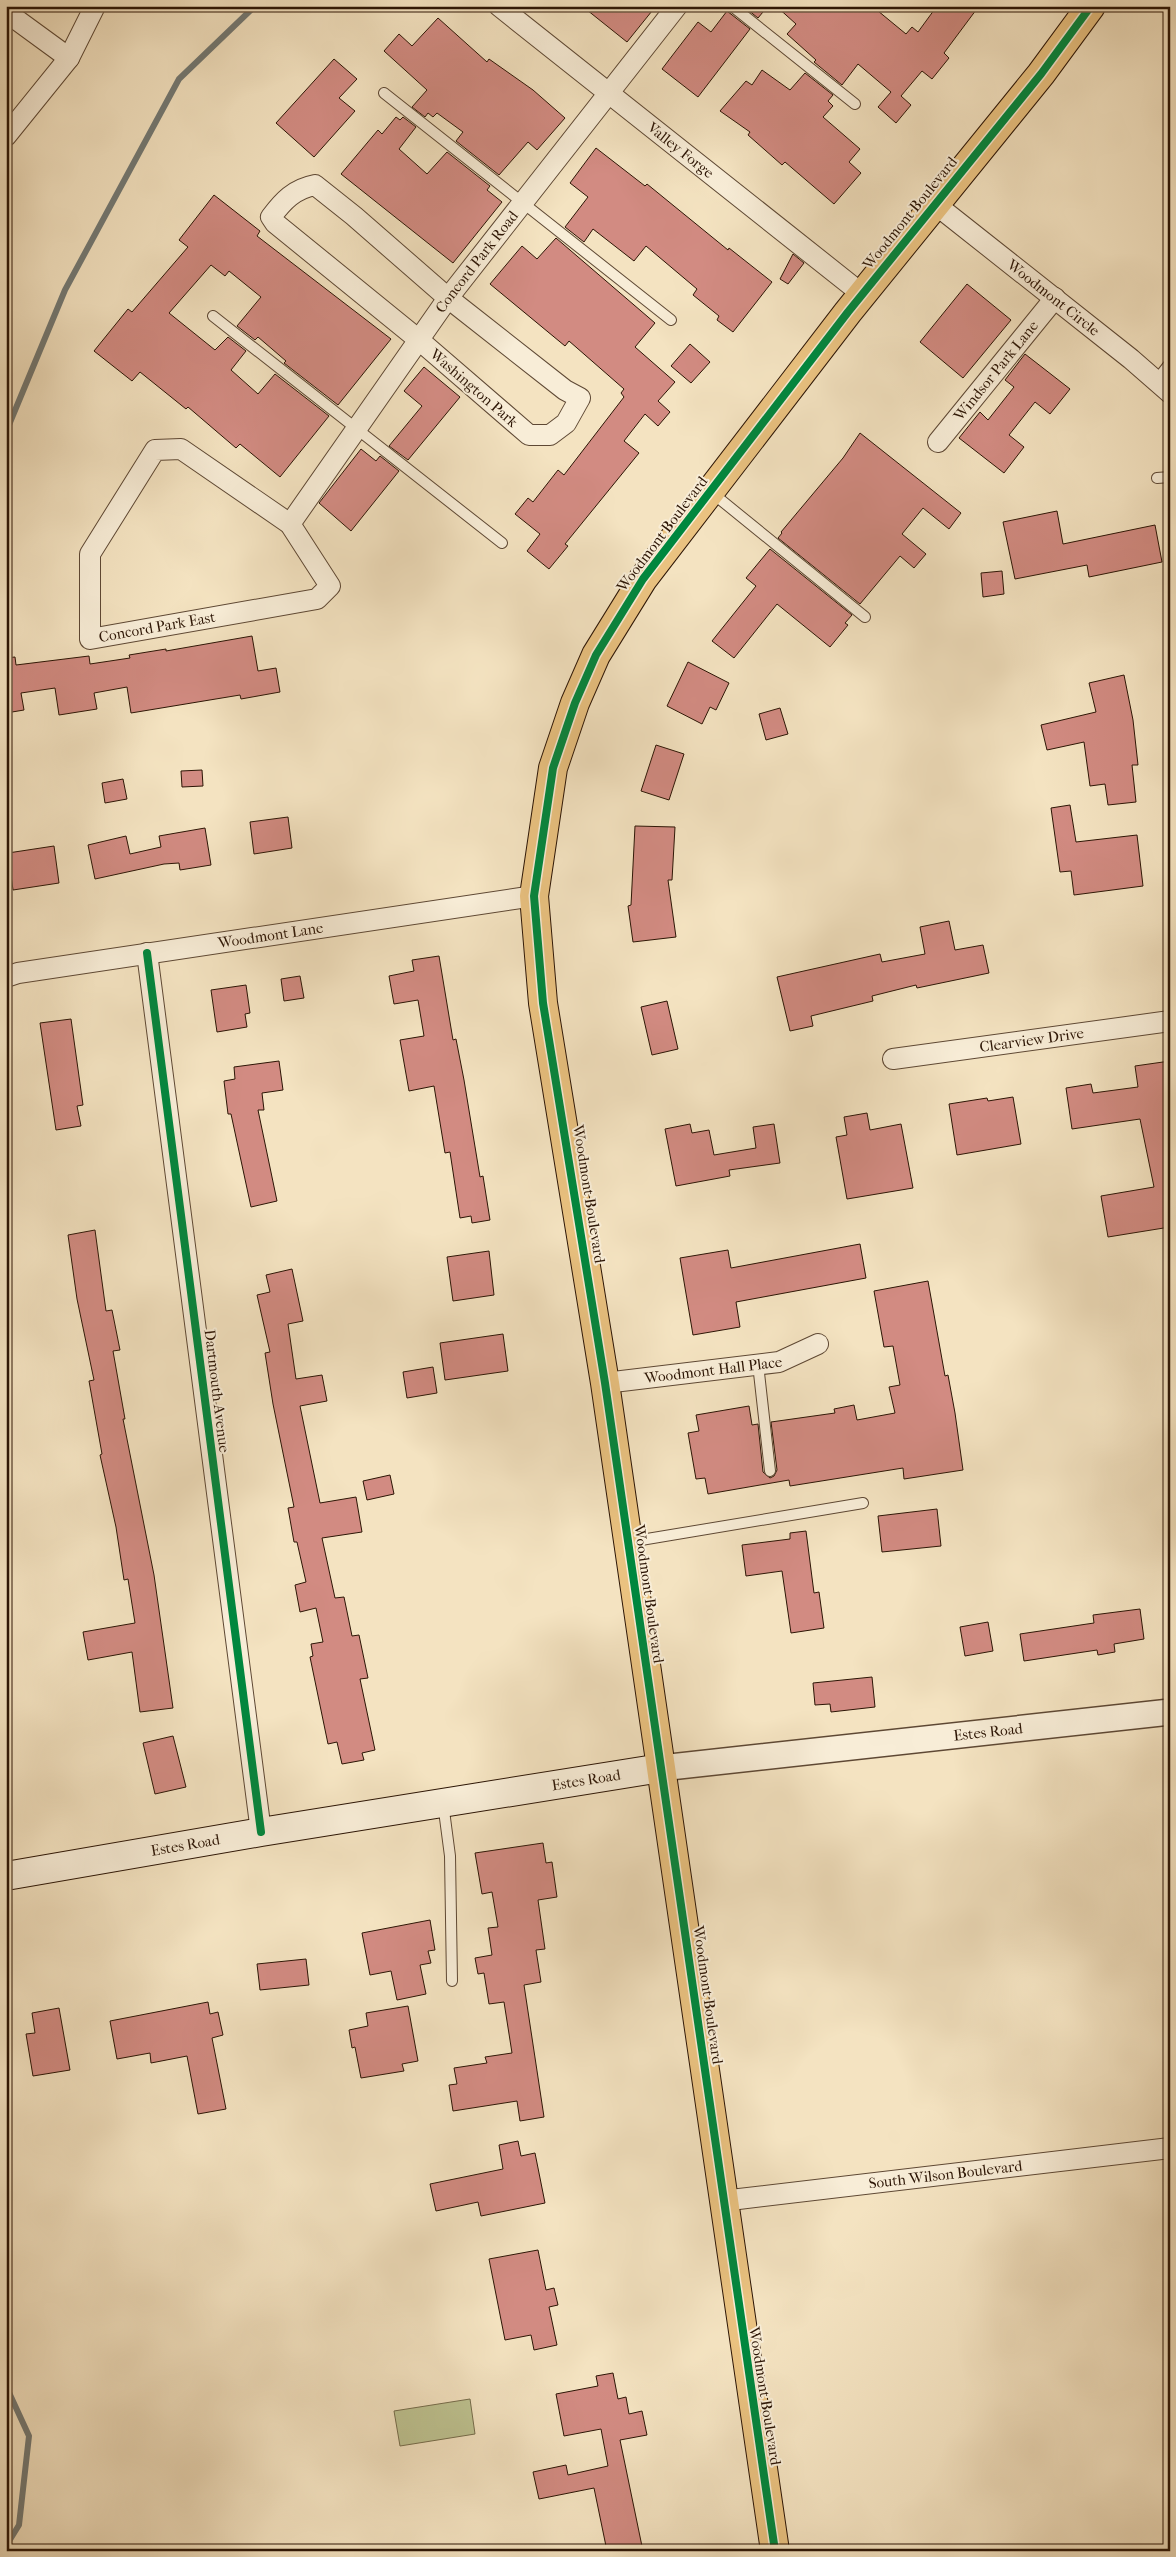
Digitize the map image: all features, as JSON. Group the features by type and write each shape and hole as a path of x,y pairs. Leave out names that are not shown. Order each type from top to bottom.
{"main road":[{"name":"Woodmont Boulevard","path":"775,2551 722,2202 605,1383 543,1003 534,896 553,768 575,703 596,656 643,579 862,294 1041,74 1091,6"},
{"name":"Estes Road","path":"6,1876 261,1832 661,1768"}],"street":[{"path":"6,136 68,58 96,6"},
{"name":"Valley Forge","path":"500,6 862,294"},
{"name":"Concord Park Road","path":"290,524 448,298 677,6"},
{"path":"6,12 68,58"},
{"name":"Washington Park","path":"314,185 354,216 448,298 565,390 580,398 566,423 550,435 529,436 419,340 275,223 271,217 282,202 294,191 314,185"},
{"name":"Woodmont Circle","path":"935,204 1055,298 1163,387"},
{"name":"Windsor Park Lane","path":"938,442 1055,298"},
{"name":"Concord Park East","path":"181,448 290,524 330,586 317,599 90,639 90,554 155,450 181,448"},
{"name":"Woodmont Lane","path":"6,977 18,973 147,953 534,896"},
{"name":"Dartmouth Avenue","path":"147,953 261,1832"},
{"name":"Clearview Drive","path":"893,1059 1170,1021"},
{"name":"Woodmont Hall Place","path":"605,1383 779,1362 818,1344"},
{"name":"Estes Road","path":"661,1768 1170,1712"},
{"name":"South Wilson Boulevard","path":"722,2202 1170,2148"}],"lane":[{"path":"732,6 855,104"},
{"path":"384,93 671,320"},
{"path":"213,316 502,543"},
{"path":"1163,387 1170,363"},
{"path":"1157,478 1170,477"},
{"path":"711,491 865,617"},
{"path":"1170,518 1170,536"},
{"path":"758,1364 770,1471"},
{"path":"628,1542 863,1503"},
{"path":"443,1802 450,1856 452,1981"}],"green space":[{"path":"470,2399 475,2434 400,2446 394,2411"}],"building":[{"path":"582,6 656,6 627,42"},
{"path":"743,6 768,6 758,18"},
{"path":"776,6 872,6 906,34 912,27 918,32 937,6 979,6 944,53 949,58 932,79 922,71 901,96 911,105 896,123 878,107 891,92 858,64 842,85 814,62 816,60 787,34 796,24"},
{"path":"727,11 750,29 698,97 662,69 698,22 711,32"},
{"path":"438,18 487,62 489,59 533,90 565,118 537,150 528,142 499,175 456,141 463,132 437,113 433,117 428,113 425,117 412,107 427,90 384,51 399,34 412,46"},
{"path":"334,59 357,79 339,98 355,111 314,157 276,123"},
{"path":"762,70 790,90 805,73 833,95 828,101 833,106 823,117 860,149 849,162 861,173 834,204 785,162 782,165 748,135 750,132 720,111 746,81 752,85"},
{"path":"396,117 400,120 403,117 416,127 399,149 427,174 447,152 490,186 487,190 502,202 453,263 341,174 378,130 382,134"},
{"path":"596,148 645,186 647,184 728,250 729,248 772,282 733,332 717,320 719,316 693,295 697,289 646,246 634,261 593,229 584,242 565,227 588,197 570,183"},
{"path":"214,195 260,231 257,236 391,339 338,405 284,363 286,361 258,337 255,340 237,326 261,297 229,271 225,276 211,265 169,313 215,350 228,337 246,351 231,370 258,394 275,374 329,416 280,477 240,444 236,448 188,407 186,409 140,372 132,381 94,351 128,309 132,312 188,247 179,240"},
{"path":"556,238 655,323 635,347 675,382 658,401 670,412 658,426 645,414 624,441 639,453 565,544 568,546 549,569 527,551 540,534 515,514 528,498 533,502 558,470 564,475 624,397 621,393 624,389 569,341 565,346 490,284 522,246 537,259"},
{"path":"793,254 804,263 788,284 780,279"},
{"path":"967,284 1011,320 963,378 920,342"},
{"path":"690,344 710,362 691,383 671,366"},
{"path":"1025,354 1070,389 1050,414 1035,402 1009,435 1024,447 1004,473 959,438 980,412 988,420 1014,387 1005,380"},
{"path":"424,367 460,397 408,460 389,446 422,406 404,391"},
{"path":"860,433 961,513 949,529 923,508 902,534 926,554 914,568 900,556 860,604 778,538 843,458"},
{"path":"361,449 376,461 380,456 399,471 351,531 319,503"},
{"path":"1057,511 1063,544 1155,525 1162,562 1089,577 1087,565 1015,579 1003,522"},
{"path":"770,549 852,615 845,623 848,625 830,647 777,604 734,658 712,641 756,586 746,578"},
{"path":"1002,571 1004,594 983,597 981,573"},
{"path":"252,636 258,671 276,668 280,692 241,699 240,695 131,713 127,687 94,693 97,709 59,715 55,688 21,693 24,710 6,713 6,658 15,657 16,665 89,656 90,664 130,658 129,655 166,649 166,651"},
{"path":"688,662 729,683 716,710 710,707 702,724 667,706"},
{"path":"1124,675 1133,720 1138,765 1132,765 1136,802 1108,805 1105,784 1090,786 1084,742 1047,750 1041,725 1096,712 1089,683"},
{"path":"780,708 788,734 766,740 759,714"},
{"path":"656,745 684,754 669,800 641,791"},
{"path":"202,770 203,786 182,787 181,771"},
{"path":"123,779 127,799 105,803 102,783"},
{"path":"1070,805 1076,842 1137,835 1143,886 1074,895 1071,871 1060,872 1051,808"},
{"path":"288,817 292,848 254,854 250,822"},
{"path":"635,826 675,827 672,880 668,880 676,937 633,942 628,906 631,905"},
{"path":"205,828 211,865 180,870 179,863 164,864 95,879 88,845 126,836 130,854 161,847 159,836"},
{"path":"54,846 59,883 13,890 8,853"},
{"path":"949,921 955,950 983,945 989,973 917,988 916,985 872,996 873,1001 811,1016 813,1026 790,1031 777,977 880,954 882,962 925,954 920,927"},
{"path":"439,956 453,1040 456,1039 480,1177 483,1176 490,1220 472,1223 471,1216 460,1218 450,1152 445,1153 434,1086 409,1091 400,1040 424,1036 418,1000 394,1004 389,976 414,971 412,960"},
{"path":"300,976 304,998 284,1001 281,979"},
{"path":"246,985 250,1013 245,1014 247,1027 217,1032 211,990"},
{"path":"667,1001 678,1049 652,1055 641,1007"},
{"path":"71,1019 83,1105 77,1106 81,1126 56,1130 40,1023"},
{"path":"279,1061 283,1090 262,1093 264,1110 258,1110 277,1201 251,1207 231,1114 228,1114 224,1081 235,1079 234,1067"},
{"path":"1170,1061 1170,1227 1108,1237 1101,1196 1154,1187 1140,1119 1072,1129 1066,1088 1091,1084 1093,1093 1138,1087 1135,1066"},
{"path":"1013,1097 1021,1144 957,1155 949,1104 987,1098 988,1101"},
{"path":"867,1113 870,1130 901,1124 913,1188 847,1199 836,1137 847,1135 844,1117"},
{"path":"690,1124 692,1133 709,1130 714,1155 756,1148 753,1127 774,1124 780,1163 729,1170 730,1176 676,1186 665,1129"},
{"path":"95,1230 106,1311 112,1310 120,1350 113,1351 125,1419 123,1419 154,1575 173,1708 140,1712 132,1652 88,1660 83,1632 135,1623 128,1579 124,1580 116,1527 100,1455 102,1454 89,1381 94,1380 77,1299 68,1235"},
{"path":"860,1244 866,1278 736,1302 740,1327 693,1335 680,1258 728,1250 731,1268"},
{"path":"489,1251 494,1295 453,1301 447,1257"},
{"path":"292,1269 303,1321 288,1324 296,1379 322,1375 327,1401 300,1406 320,1503 356,1497 362,1532 322,1538 335,1598 344,1597 352,1636 359,1635 368,1678 360,1679 375,1750 362,1753 364,1760 342,1764 337,1742 328,1744 310,1657 313,1656 311,1644 323,1642 316,1608 300,1612 295,1585 306,1582 297,1542 294,1542 288,1508 294,1507 273,1404 265,1353 270,1352 257,1295 270,1292 266,1275"},
{"path":"928,1281 945,1376 948,1375 963,1470 904,1479 903,1468 790,1486 789,1480 708,1494 705,1478 696,1479 688,1433 699,1431 696,1415 749,1406 752,1425 758,1424 763,1472 770,1478 774,1476 777,1470 771,1422 835,1413 834,1409 854,1405 857,1420 895,1413 889,1387 900,1385 893,1346 884,1347 874,1291"},
{"path":"503,1334 508,1371 445,1380 440,1343"},
{"path":"433,1367 437,1393 407,1398 403,1372"},
{"path":"390,1475 394,1494 367,1500 363,1481"},
{"path":"937,1509 941,1546 882,1552 878,1516"},
{"path":"806,1531 814,1593 819,1592 824,1628 791,1633 782,1571 746,1576 742,1545 790,1539 790,1533"},
{"path":"1140,1609 1144,1639 1114,1644 1115,1652 1098,1655 1097,1650 1024,1661 1020,1634 1094,1623 1093,1615"},
{"path":"988,1622 993,1651 965,1656 960,1627"},
{"path":"872,1677 875,1707 831,1712 830,1704 815,1705 813,1683"},
{"path":"173,1736 186,1787 155,1794 143,1743"},
{"path":"543,1843 546,1863 552,1862 557,1897 538,1900 545,1949 536,1950 541,1982 524,1985 544,2117 520,2121 517,2101 453,2111 449,2085 457,2084 454,2068 487,2063 485,2057 512,2053 504,2002 489,2004 484,1973 478,1974 475,1958 492,1955 488,1928 498,1927 492,1892 482,1894 475,1853"},
{"path":"430,1920 435,1950 428,1951 431,1963 420,1965 426,1994 397,2000 391,1971 370,1975 362,1933"},
{"path":"306,1959 309,1985 260,1990 257,1964"},
{"path":"208,2002 210,2014 218,2012 223,2035 212,2038 226,2109 198,2114 187,2056 151,2063 150,2053 117,2059 110,2021"},
{"path":"408,2006 418,2061 402,2064 404,2071 361,2078 355,2047 352,2048 349,2030 368,2026 366,2013"},
{"path":"59,2008 70,2070 33,2076 26,2034 35,2033 32,2013"},
{"path":"518,2141 521,2156 535,2153 545,2203 481,2216 478,2202 436,2211 430,2184 503,2169 499,2145"},
{"path":"538,2250 546,2290 554,2288 558,2305 549,2307 557,2345 534,2350 531,2335 505,2340 489,2259"},
{"path":"613,2373 618,2399 626,2397 629,2414 642,2411 647,2435 620,2440 643,2551 607,2551 594,2488 539,2499 533,2472 566,2465 568,2475 608,2466 601,2429 564,2436 556,2394 598,2386 596,2376"}],"waterway":[{"path":"6,432 65,290 179,79 255,6"},
{"path":"6,2386 29,2436 19,2525 6,2546"}],"cycle path":[{"path":"775,2551 605,1383 543,1003 534,896 553,768 575,703 596,655 643,579 848,312 1041,74 1091,6"},
{"path":"147,953 261,1832"}]}
